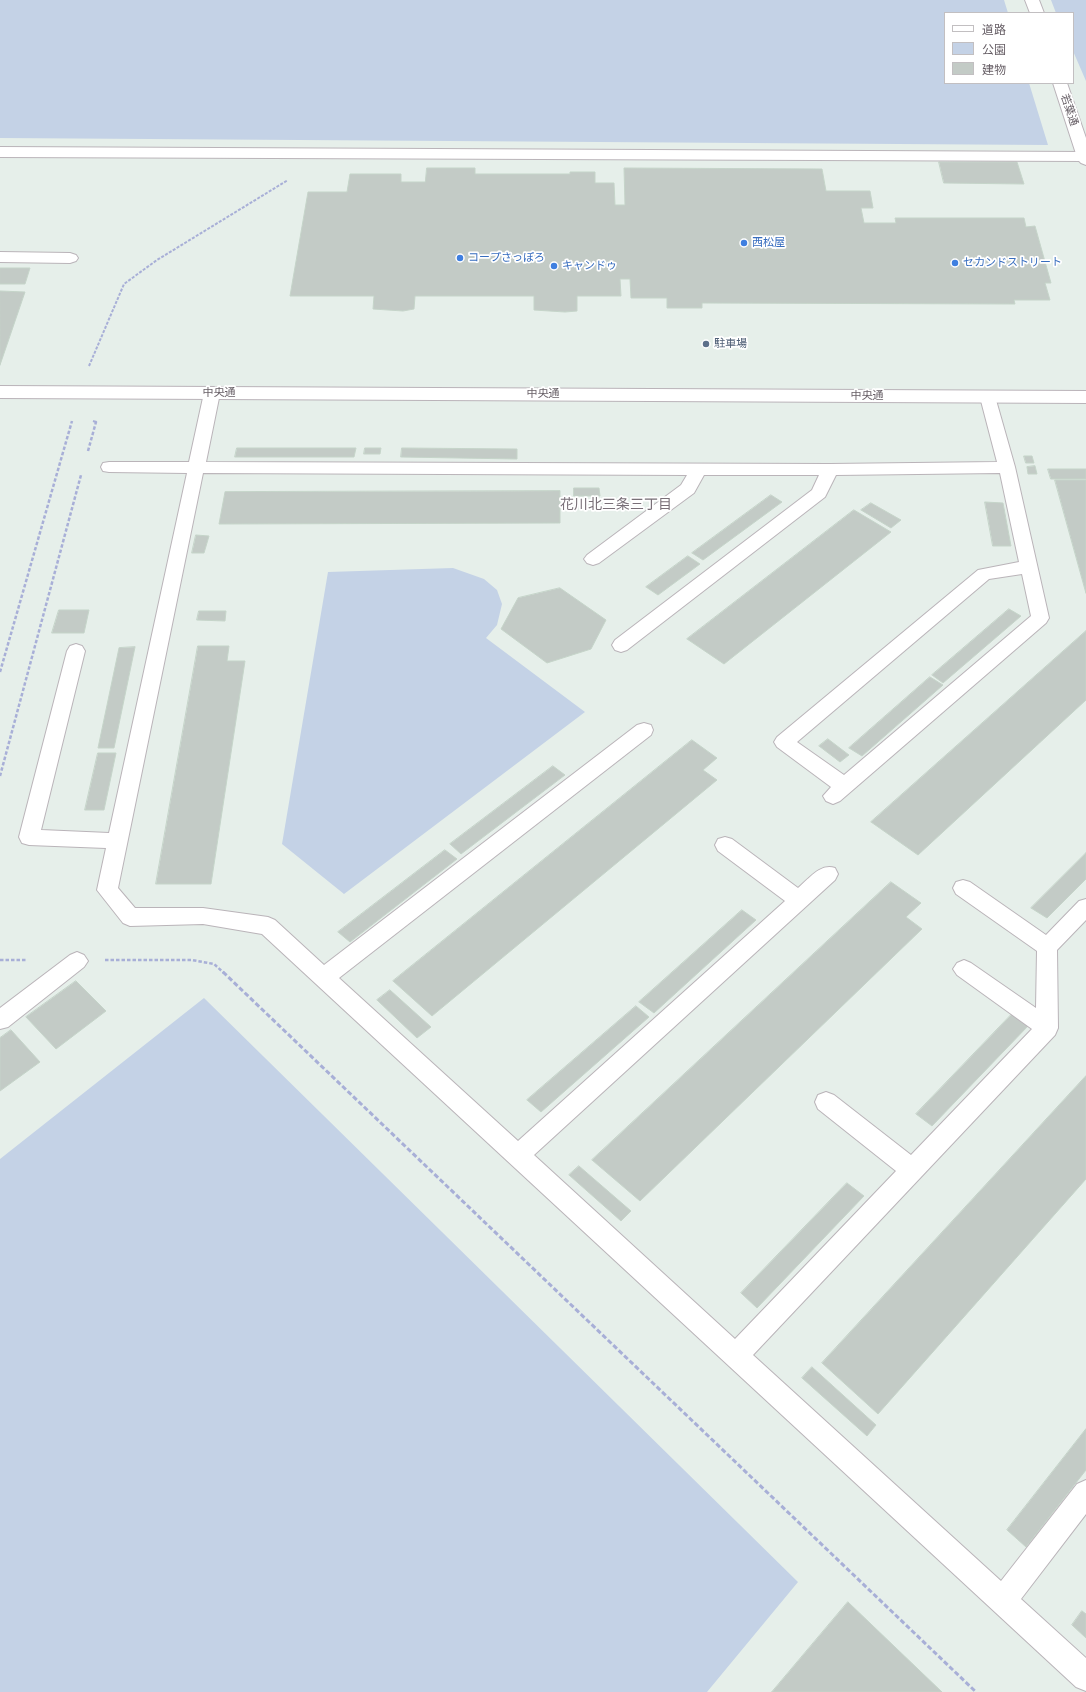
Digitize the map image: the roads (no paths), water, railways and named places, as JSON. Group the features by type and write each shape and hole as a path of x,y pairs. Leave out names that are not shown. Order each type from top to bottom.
{"street":[{"path":"1032,0 1037,12"},
{"name":"若葉通","path":"1060,84 1086,158"},
{"path":"0,152 1086,158"},
{"path":"0,257 70,258"},
{"name":"中央通","path":"0,392 1086,397"}],"lane":[{"path":"212,393 107,890 130,917 203,916 268,926 1086,1677"},
{"path":"988,396 1007,467 1029,567 1040,618 839,791 784,742 984,574 1029,567"},
{"path":"109,467 830,470 1007,467"},
{"path":"593,558 688,489 698,470"},
{"path":"621,645 819,493 830,470"},
{"path":"76,651 29,837 117,841"},
{"path":"324,977 644,730"},
{"path":"725,845 799,900"},
{"path":"518,1155 828,874"},
{"path":"963,888 1046,947"},
{"path":"736,1356 1047,1028 1046,947 1086,907"},
{"path":"0,1020 76,961"},
{"path":"964,969 1047,1028"},
{"path":"826,1102 912,1170"},
{"path":"1003,1601 1086,1493"}],"place":[{"name":"西松屋","path":"744,243"},
{"name":"コープさっぽろ","path":"460,258"},
{"name":"セカンドストリート","path":"955,263"},
{"name":"キャンドゥ","path":"554,266"},
{"name":"駐車場","path":"706,344"}],"district":[{"name":"花川北三条三丁目","path":"616,505"}]}
